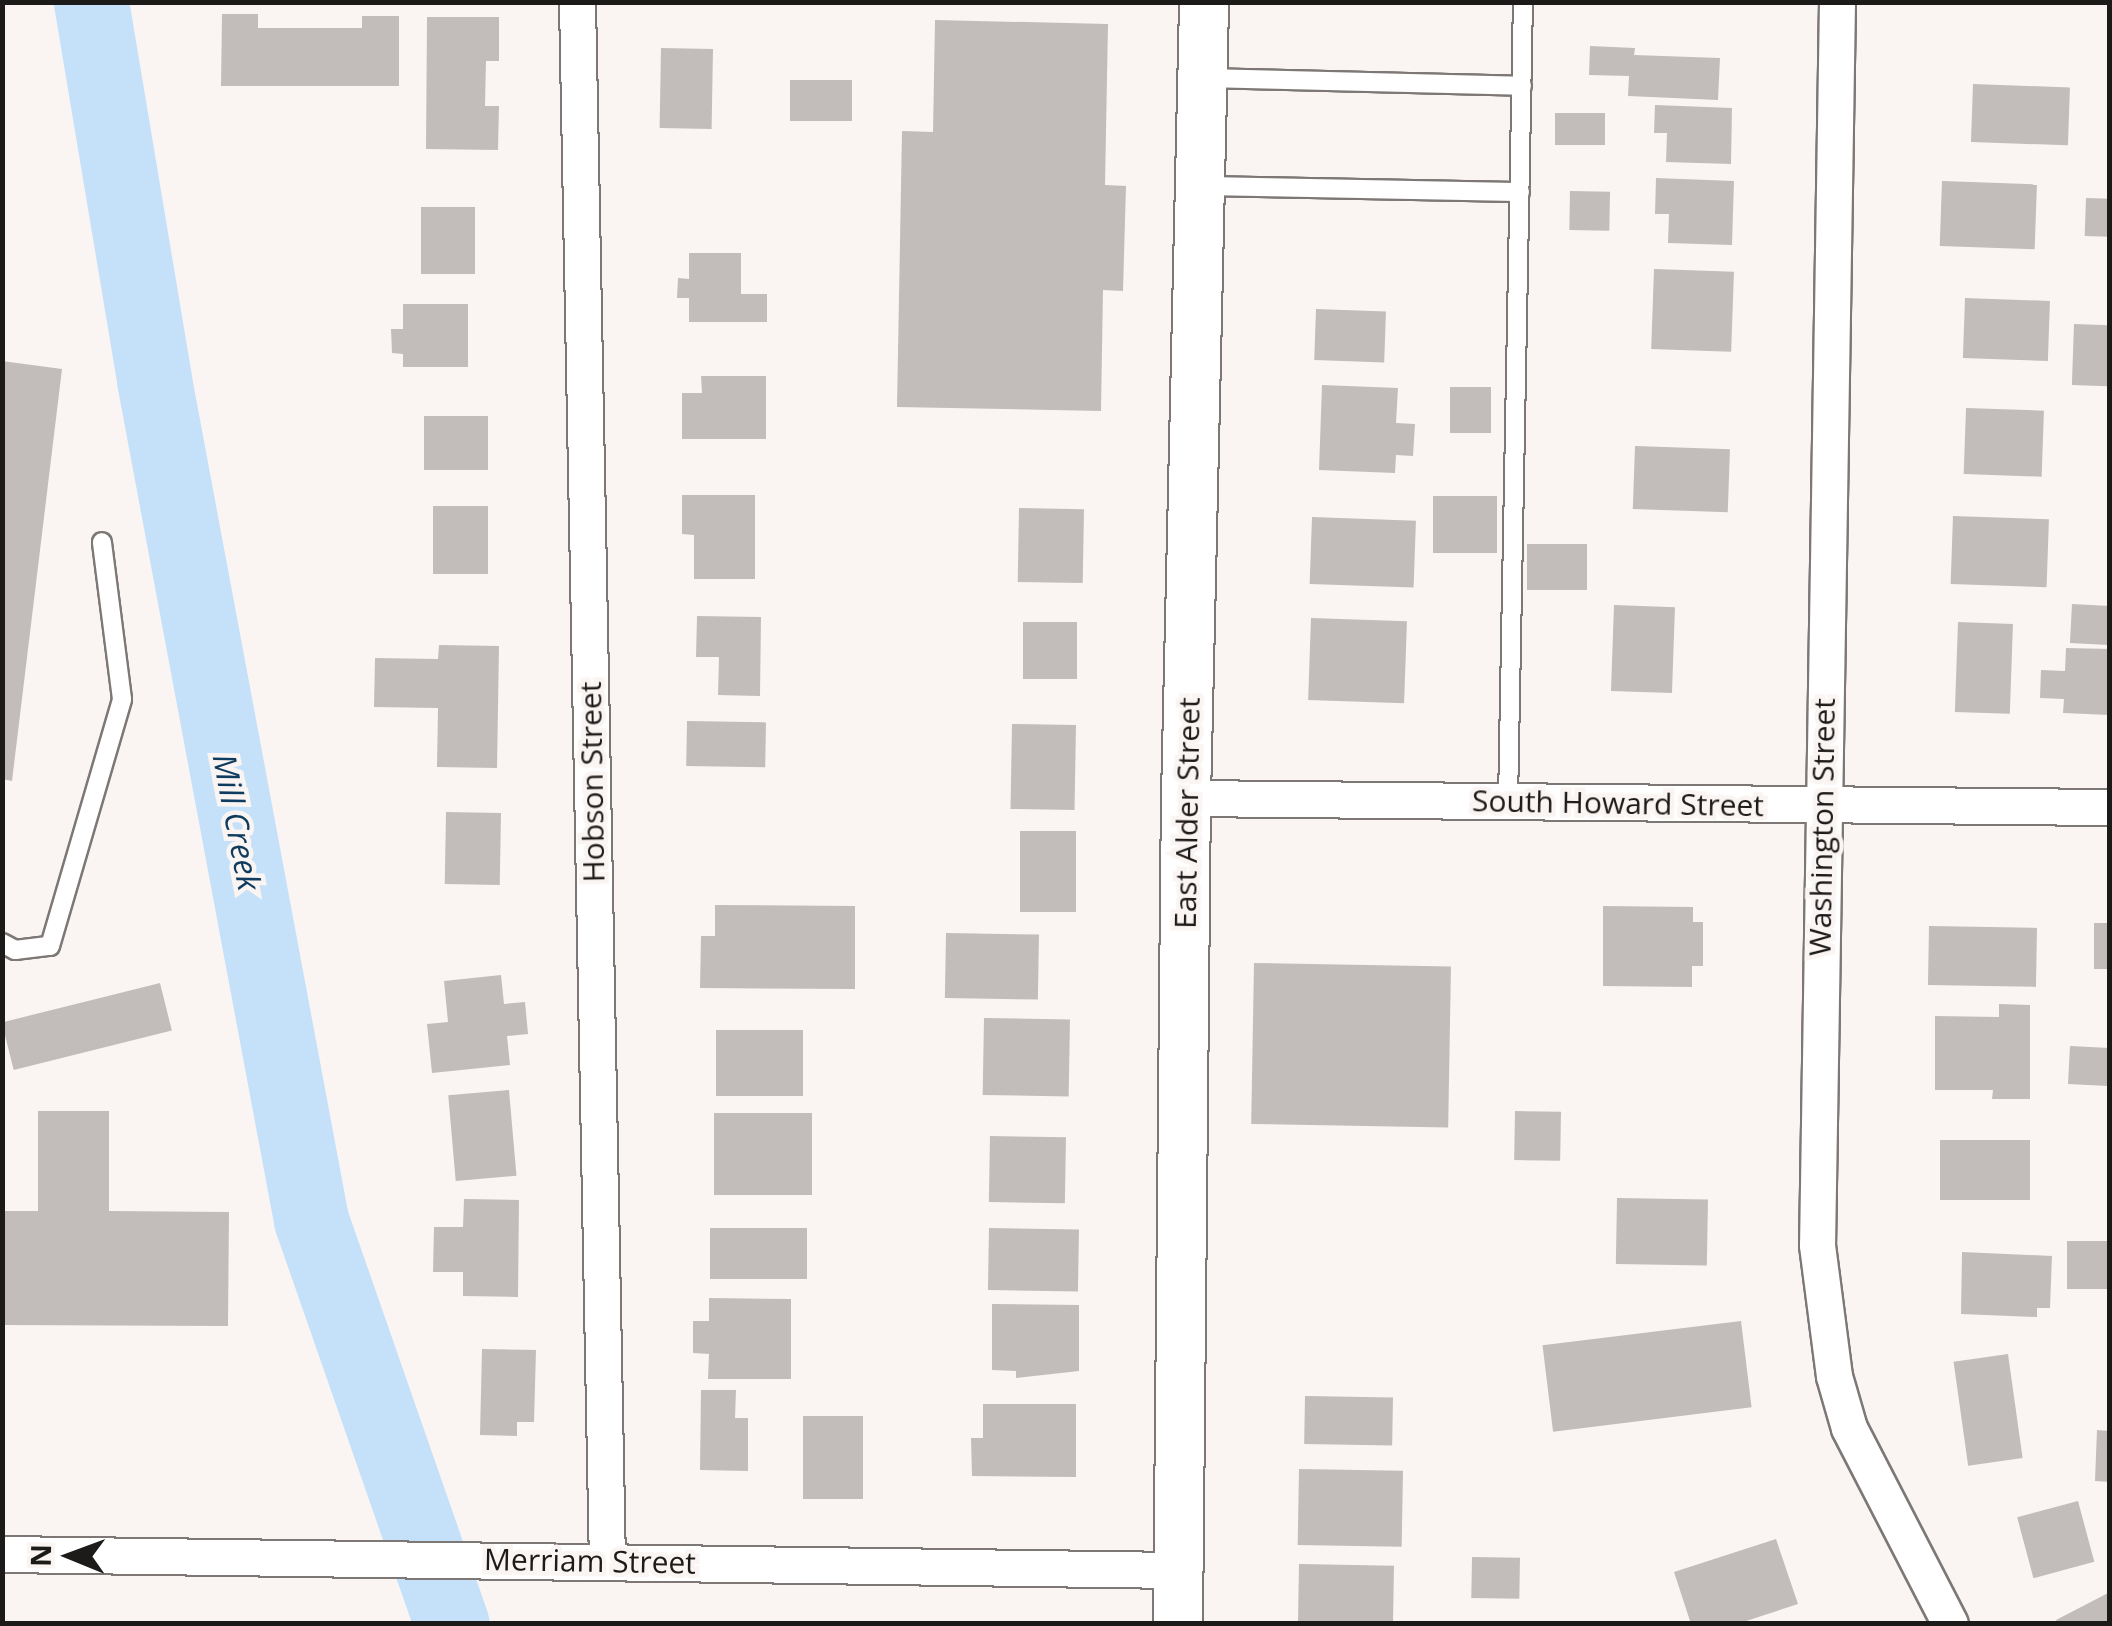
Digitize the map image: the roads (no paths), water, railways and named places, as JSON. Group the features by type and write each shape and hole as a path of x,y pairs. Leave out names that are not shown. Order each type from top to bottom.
{"main road":[{"name":"East Alder Street","path":"1178,1624 1186,798 1204,2"}],"street":[{"name":"Hobson Street","path":"576,2 607,1561"},
{"name":"Washington Street","path":"1837,2 1816,1245 1823,1315 1849,1428 1950,1624"},
{"name":"South Howard Street","path":"1186,798 2110,807"},
{"name":"Merriam Street","path":"2,1554 1178,1570"}],"lane":[{"path":"1508,802 1524,2"},
{"path":"1204,78 1522,86"},
{"path":"1202,186 1520,192"},
{"path":"2,943 15,950 50,946 122,699 102,542"}],"waterway":[{"name":"Mill Creek","path":"91,2 154,380 311,1220 452,1624"}]}
